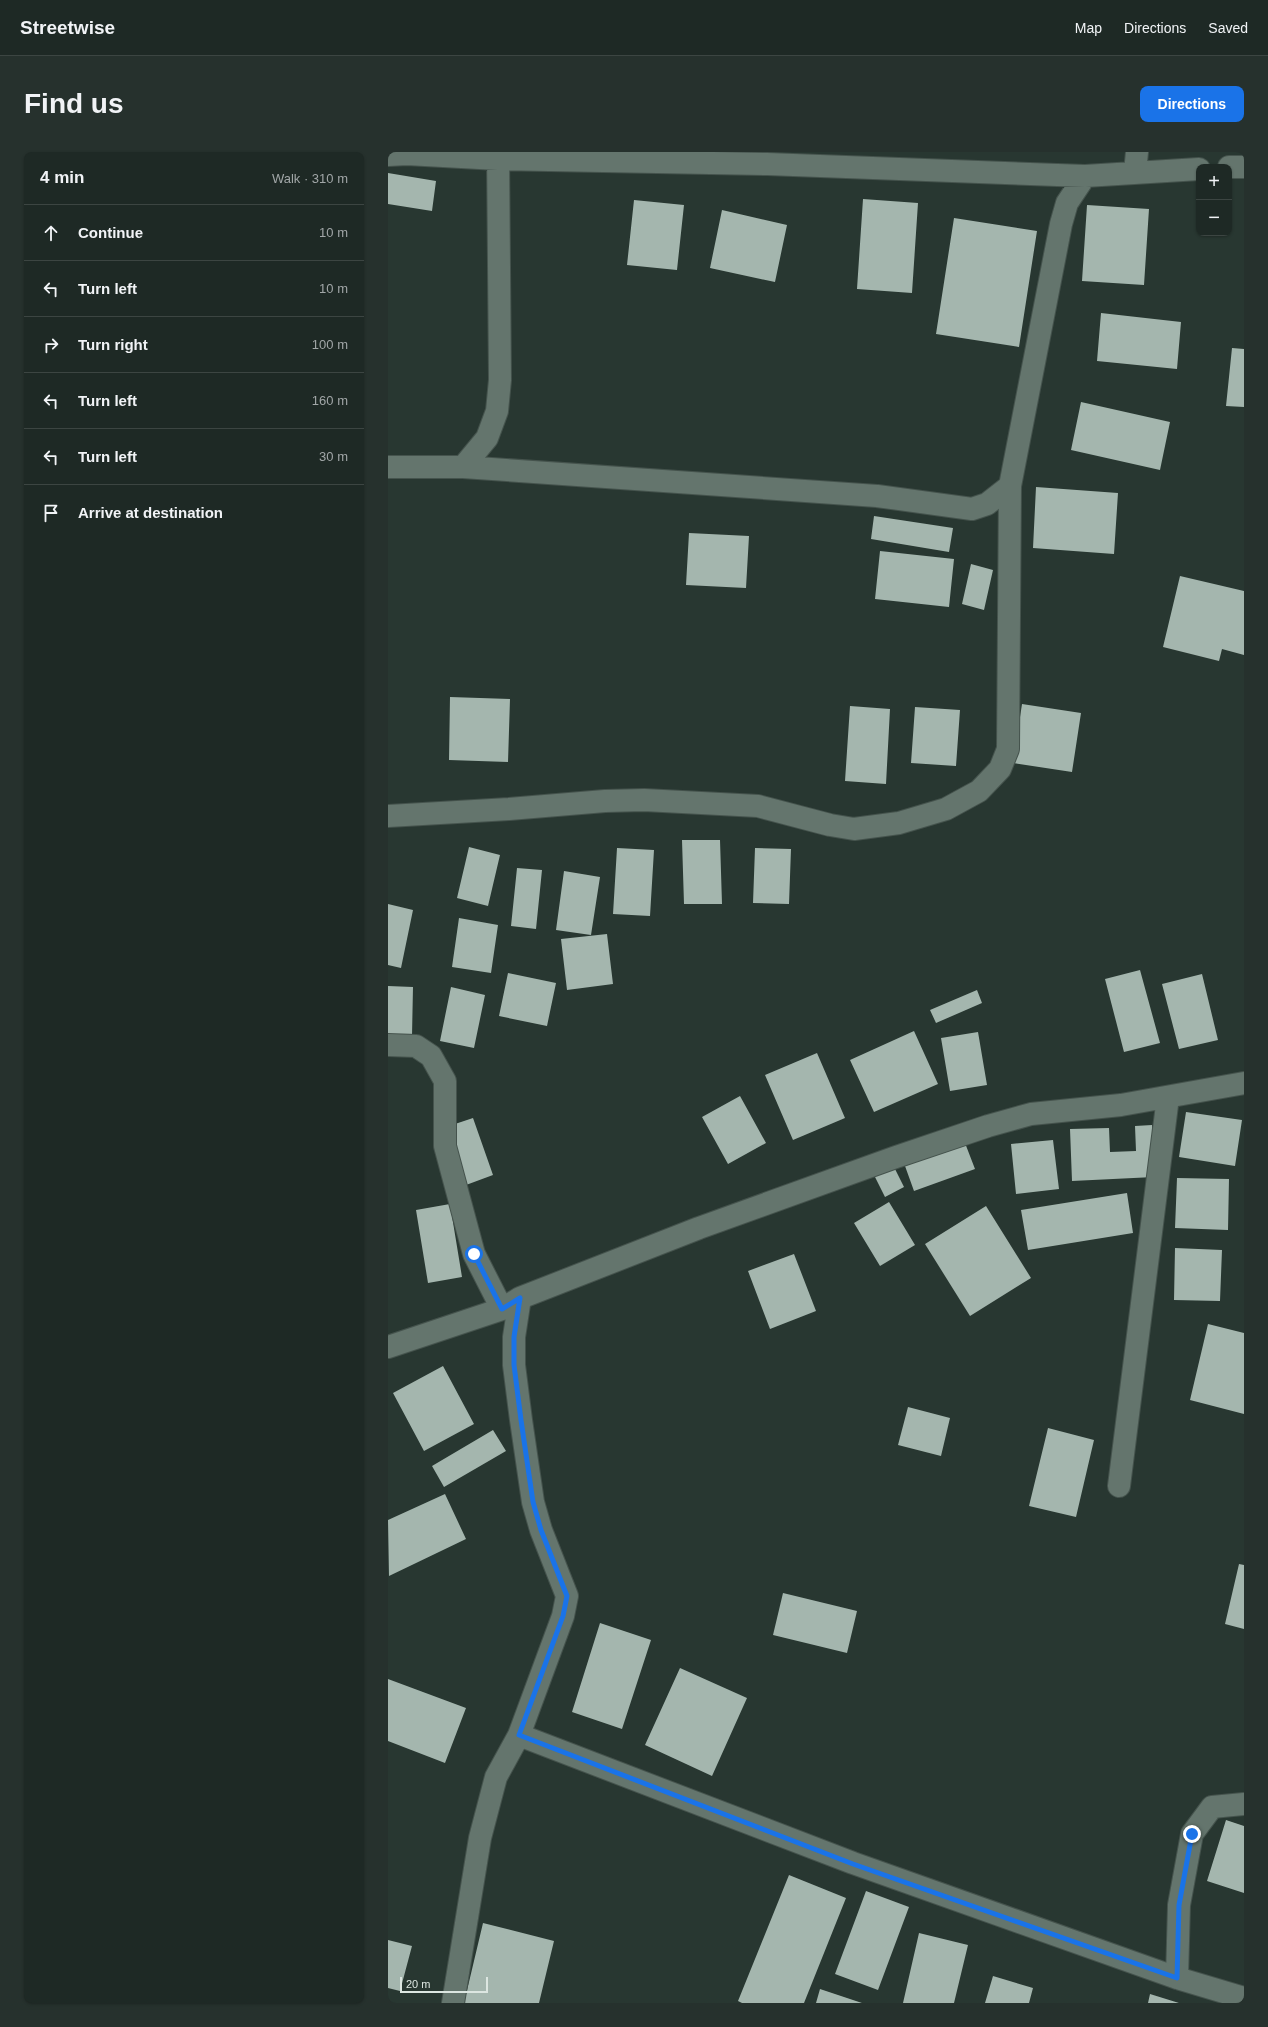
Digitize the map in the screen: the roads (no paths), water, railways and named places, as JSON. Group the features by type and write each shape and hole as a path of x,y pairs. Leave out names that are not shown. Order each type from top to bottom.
{"street":[{"path":"388,155 767,158 1085,176 1136,162 1196,169"},
{"path":"463,467 487,438 497,411 500,380 498,156"},
{"path":"1232,168 1244,167"},
{"path":"388,816 509,809 605,801 644,800 758,806 830,825 854,829 898,823 946,809 979,792 1000,769 1008,748 1010,486 1061,224 1067,203 1085,176"},
{"path":"388,467 463,467 877,496 972,509 987,504 1010,486"},
{"path":"388,1045 416,1046 431,1056 445,1081 445,1146 457,1196 474,1254 511,1304 514,1337 514,1365 532,1495 541,1530 567,1596 563,1616 519,1735 496,1777 480,1838 453,2003"},
{"path":"388,1347 511,1304 706,1225 896,1157 988,1126 1031,1114 1121,1105 1244,1083"},
{"path":"1119,1486 1168,1096"},
{"path":"519,1735 853,1864 1236,1998"},
{"path":"1177,1978 1179,1905 1192,1834 1212,1807 1244,1804"}]}
